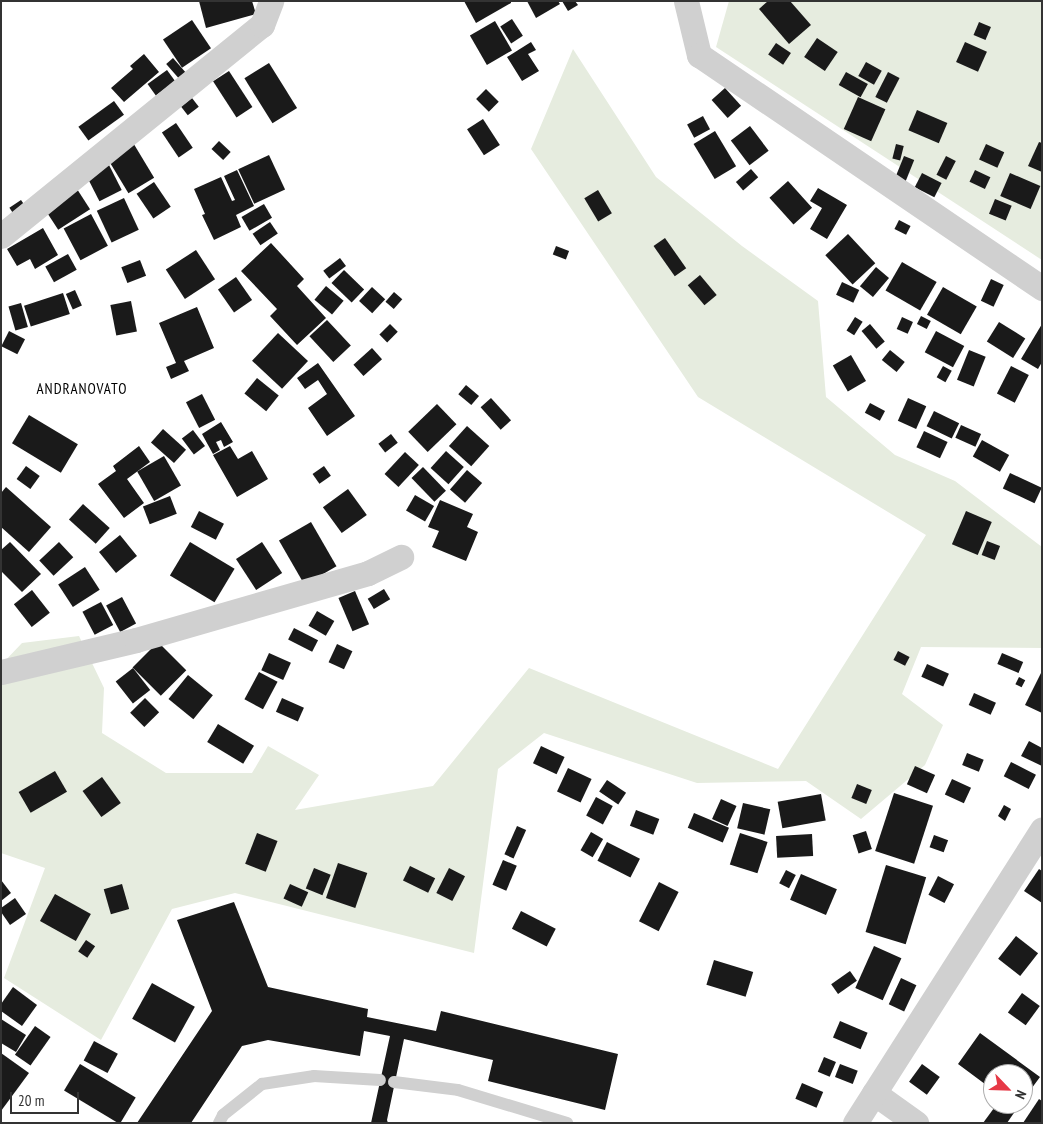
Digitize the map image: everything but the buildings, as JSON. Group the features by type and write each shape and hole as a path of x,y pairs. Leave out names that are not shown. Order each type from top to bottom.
{"street":[{"path":"1,236 262,25 271,1"},
{"path":"686,1 699,54 1042,288"},
{"path":"1,672 136,640 368,573 401,557"},
{"path":"855,1123 1042,830"},
{"path":"874,1093 916,1123"}],"lane":[{"path":"219,1123 223,1115 262,1084 314,1076 380,1080"},
{"path":"394,1082 458,1090 566,1123"}],"shaded area":[{"path":"729,1 1042,1 1042,260 716,47"},
{"path":"573,49 656,177 742,246 818,301 826,397 895,455 955,481 1042,547 1042,648 921,647 902,694 943,725 925,765 861,819 806,781 697,783 544,733 498,769 474,953 235,893 172,909 101,1040 4,978 45,868 1,853 1,665 22,643 79,636 104,688 102,733 166,773 252,773 268,746 319,775 295,810 433,786 529,668 778,769 926,535 698,397 531,149"}],"district":[{"name":"ANDRANOVATO","path":"82,389"}]}
